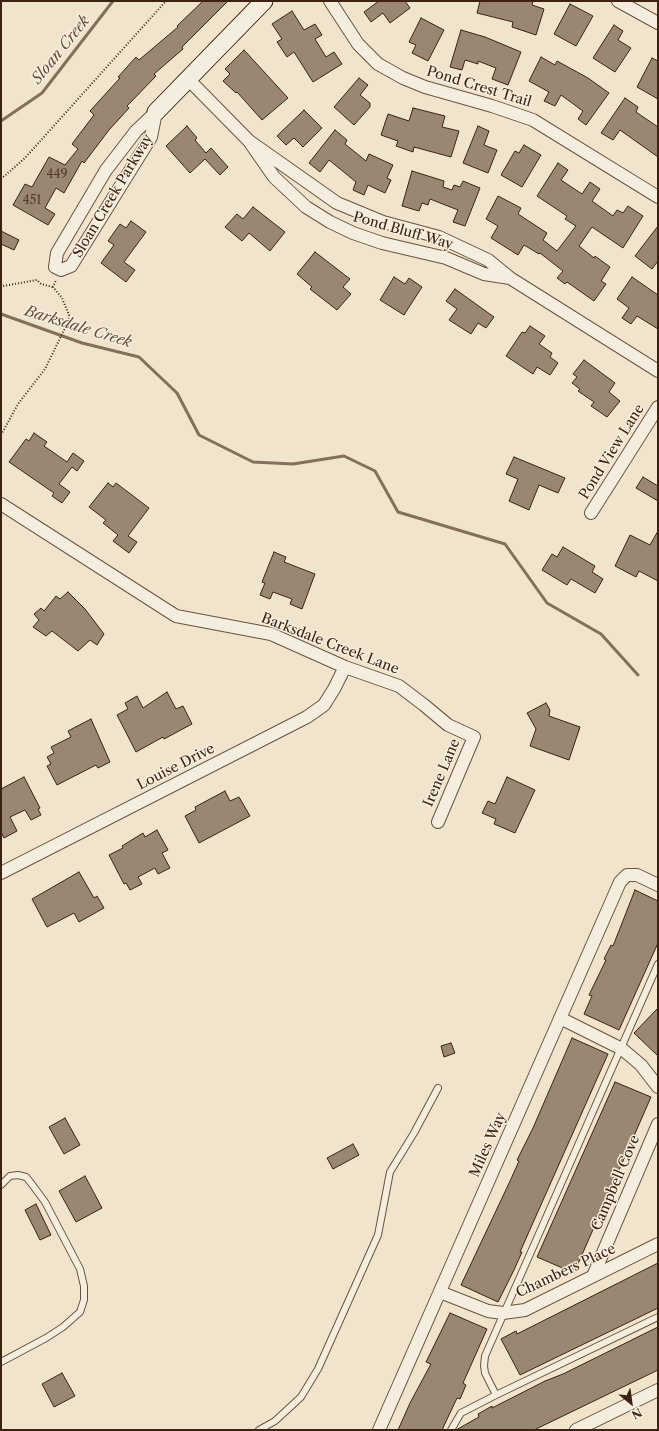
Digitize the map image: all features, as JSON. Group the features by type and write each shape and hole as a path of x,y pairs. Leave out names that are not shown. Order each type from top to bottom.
{"street":[{"name":"Sloan Creek Parkway","path":"156,112 151,137 71,266 61,270 55,267 57,253 102,176 136,132 264,1"},
{"name":"Pond Crest Trail","path":"330,1 358,44 378,64 403,78 424,87 492,106 533,120 658,197"},
{"path":"618,1 658,23"},
{"name":"Pond Bluff Way","path":"188,79 249,141 274,177 306,207 330,222 353,233 382,243 446,258 484,274 510,278"},
{"name":"Pond Bluff Way","path":"249,141 337,203 383,222 439,237 488,260 510,278 658,371"},
{"name":"Pond View Lane","path":"591,513 658,407"},
{"name":"Barksdale Creek Lane","path":"1,504 176,616 271,634 345,668 399,686 424,704 448,725 474,737"},
{"name":"Louise Drive","path":"1,873 307,717 324,705 345,668"},
{"name":"Irene Lane","path":"438,822 474,737"},
{"name":"Miles Way","path":"379,1430 620,882 627,875 637,875 658,885"},
{"path":"560,1018 622,1049 641,1066 658,1087"},
{"name":"Campbell Cove","path":"592,1276 658,1124"},
{"name":"Chambers Place","path":"440,1292 488,1311 504,1313 524,1310 658,1244"},
{"path":"576,1430 658,1390"}],"lane":[{"path":"496,1396 484,1366 485,1356 622,1049 658,964"},
{"path":"259,1430 275,1421 301,1397 318,1369 378,1235 387,1181 390,1172 414,1133 438,1088"},
{"path":"1,1185 10,1176 18,1175 26,1177 45,1202 80,1269 84,1286 84,1300 80,1312 63,1327 46,1338 1,1362"},
{"path":"451,1430 461,1413 658,1317"}],"path":[{"path":"1,180 25,158 166,1"},
{"path":"53,287 61,270"},
{"path":"1,284 3,286 37,280 42,284 53,287 62,298 69,315 68,322 45,369 18,404 1,435"}],"building":[{"path":"203,1 228,1 182,47 183,49 154,74 156,76 127,106 129,108 109,130 84,163 82,161 64,193 56,188 45,208 55,214 48,225 13,205 25,184 32,187 49,157 65,165 78,149 72,144 94,115 90,111 120,78 118,77 136,57 139,60 178,27 177,26"},
{"path":"379,1 405,1 410,8 390,23 383,13 371,22 364,12"},
{"path":"480,1 533,1 532,5 544,9 536,35 512,27 513,22 477,13"},
{"path":"570,4 593,16 576,46 554,34"},
{"path":"292,11 304,30 315,24 322,35 315,39 326,57 334,52 342,64 313,82 294,52 287,57 277,42 282,39 272,24"},
{"path":"421,18 444,30 428,61 412,53 416,45 409,42"},
{"path":"614,25 623,31 618,40 631,48 615,72 593,58"},
{"path":"461,30 485,37 521,52 508,85 492,79 496,68 478,61 478,64 465,60 462,70 450,67"},
{"path":"244,50 288,98 262,120 237,92 236,93 223,81 230,74 225,69"},
{"path":"541,57 555,65 557,61 588,78 609,93 586,125 578,119 583,111 561,95 555,106 544,101 549,92 529,81"},
{"path":"652,58 658,61 658,99 637,87"},
{"path":"359,78 368,85 360,95 370,103 370,107 354,125 334,107"},
{"path":"625,98 638,107 636,112 658,127 658,157 620,130 613,140 601,133"},
{"path":"413,108 445,116 442,127 459,131 451,157 414,147 413,152 396,146 398,141 381,135 388,114 409,121"},
{"path":"304,110 322,128 303,147 294,138 286,145 277,136"},
{"path":"187,126 197,138 195,140 206,153 211,148 228,167 220,175 205,159 190,173 166,146"},
{"path":"478,126 489,131 484,145 497,150 488,173 463,163"},
{"path":"335,130 347,140 345,144 366,161 369,154 393,165 387,178 391,180 385,193 368,185 364,195 353,190 356,182 329,160 320,172 309,163"},
{"path":"524,145 541,155 522,187 501,175 515,151 519,153"},
{"path":"558,163 568,170 561,180 582,194 590,182 600,189 592,201 613,216 617,210 623,213 628,206 643,216 623,248 592,227 579,246 594,258 595,256 610,267 601,281 606,284 594,301 567,282 565,284 557,278 563,271 540,253 539,254 524,245 518,255 491,238 498,226 486,219 498,196 521,208 518,214 547,233 543,240 557,251 576,226 565,219 567,216 537,196"},
{"path":"412,171 444,181 443,187 452,190 454,185 460,187 463,181 480,188 465,226 453,222 458,210 430,199 428,205 422,203 419,211 402,206"},
{"path":"253,207 285,232 270,251 249,233 242,241 225,227 237,214 243,219"},
{"path":"131,221 146,232 124,262 135,270 126,282 101,263 114,245 108,241 120,224 126,228"},
{"path":"658,226 658,261 652,269 635,256"},
{"path":"1,231 19,240 14,250 1,244"},
{"path":"315,252 350,279 343,287 351,294 337,310 310,289 312,287 297,274"},
{"path":"394,277 405,284 409,278 422,287 404,315 380,300"},
{"path":"632,277 658,295 658,329 637,316 631,324 622,318 629,308 617,299"},
{"path":"455,289 494,317 486,328 478,323 471,334 449,320 457,309 446,301"},
{"path":"530,326 545,336 539,344 552,353 550,357 558,363 550,375 537,367 533,374 506,356 522,332 525,333"},
{"path":"584,360 615,383 609,392 620,401 607,417 591,406 594,402 578,391 580,389 572,383 577,377 573,374"},
{"path":"34,433 47,442 44,446 67,462 73,453 84,461 77,471 72,467 59,484 70,492 62,503 52,496 54,493 9,462 26,439 29,441"},
{"path":"514,457 565,478 558,493 539,485 529,510 509,501 518,479 506,474"},
{"path":"643,477 658,486 658,501 636,488"},
{"path":"108,483 113,487 116,483 149,508 128,536 137,542 129,553 113,541 118,535 103,523 106,520 89,507"},
{"path":"658,531 658,581 639,571 636,577 615,566 630,535 650,545"},
{"path":"563,547 595,566 592,572 603,579 595,593 571,579 567,585 542,570 552,554 557,557"},
{"path":"274,552 286,557 284,562 315,574 302,609 290,604 292,599 273,592 270,599 260,595 265,583 262,582"},
{"path":"68,592 85,609 104,634 97,645 90,640 78,651 52,631 46,636 33,627 39,620 34,614 41,608 44,611 56,596 60,599"},
{"path":"167,692 176,709 183,706 192,724 164,739 163,737 136,752 117,715 128,709 125,703 137,696 143,708"},
{"path":"546,703 550,710 549,716 580,727 569,760 530,746 536,729 527,713"},
{"path":"91,719 110,762 98,768 96,765 57,785 47,766 51,764 47,757 54,753 51,747 71,737 68,731"},
{"path":"24,777 40,808 38,809 41,815 31,820 25,810 10,817 17,831 4,838 1,832 1,789"},
{"path":"507,777 535,790 515,833 494,824 496,819 482,813 488,801 495,804"},
{"path":"225,791 230,801 239,797 250,816 199,843 185,816 196,810 195,807"},
{"path":"157,830 168,850 162,853 170,868 158,874 155,868 138,877 142,884 130,890 126,883 124,884 109,855 123,848 122,846 143,833 145,837"},
{"path":"79,872 94,898 97,896 104,908 79,922 74,913 47,927 32,899"},
{"path":"635,890 658,901 658,943 619,1030 584,1014 592,996 589,995 606,960 604,959 611,945 613,946"},
{"path":"658,1008 658,1056 634,1033"},
{"path":"572,1038 608,1054 520,1252 522,1252 498,1302 461,1285 511,1179 519,1161 517,1160 533,1128"},
{"path":"451,1043 455,1053 444,1057 441,1046"},
{"path":"615,1082 651,1097 574,1273 537,1257"},
{"path":"65,1118 80,1145 64,1154 49,1127"},
{"path":"353,1144 359,1155 333,1169 327,1158"},
{"path":"85,1176 102,1208 76,1222 59,1191"},
{"path":"36,1204 51,1235 40,1240 25,1210"},
{"path":"658,1263 658,1308 520,1375 501,1339 516,1331 517,1334"},
{"path":"450,1313 487,1329 463,1383 466,1385 460,1399 457,1398 442,1430 398,1430 410,1403 431,1364 426,1362"},
{"path":"658,1327 658,1370 534,1430 456,1430 479,1417 478,1414 492,1406 492,1408"},
{"path":"62,1373 75,1396 54,1407 42,1384"}],"waterway":[{"name":"Sloan Creek","path":"1,121 42,93 113,1"},
{"name":"Barksdale Creek","path":"1,314 82,343 139,357 177,393 199,435 253,462 293,464 344,456 375,471 398,512 505,544 547,603 601,634 638,675"}]}
